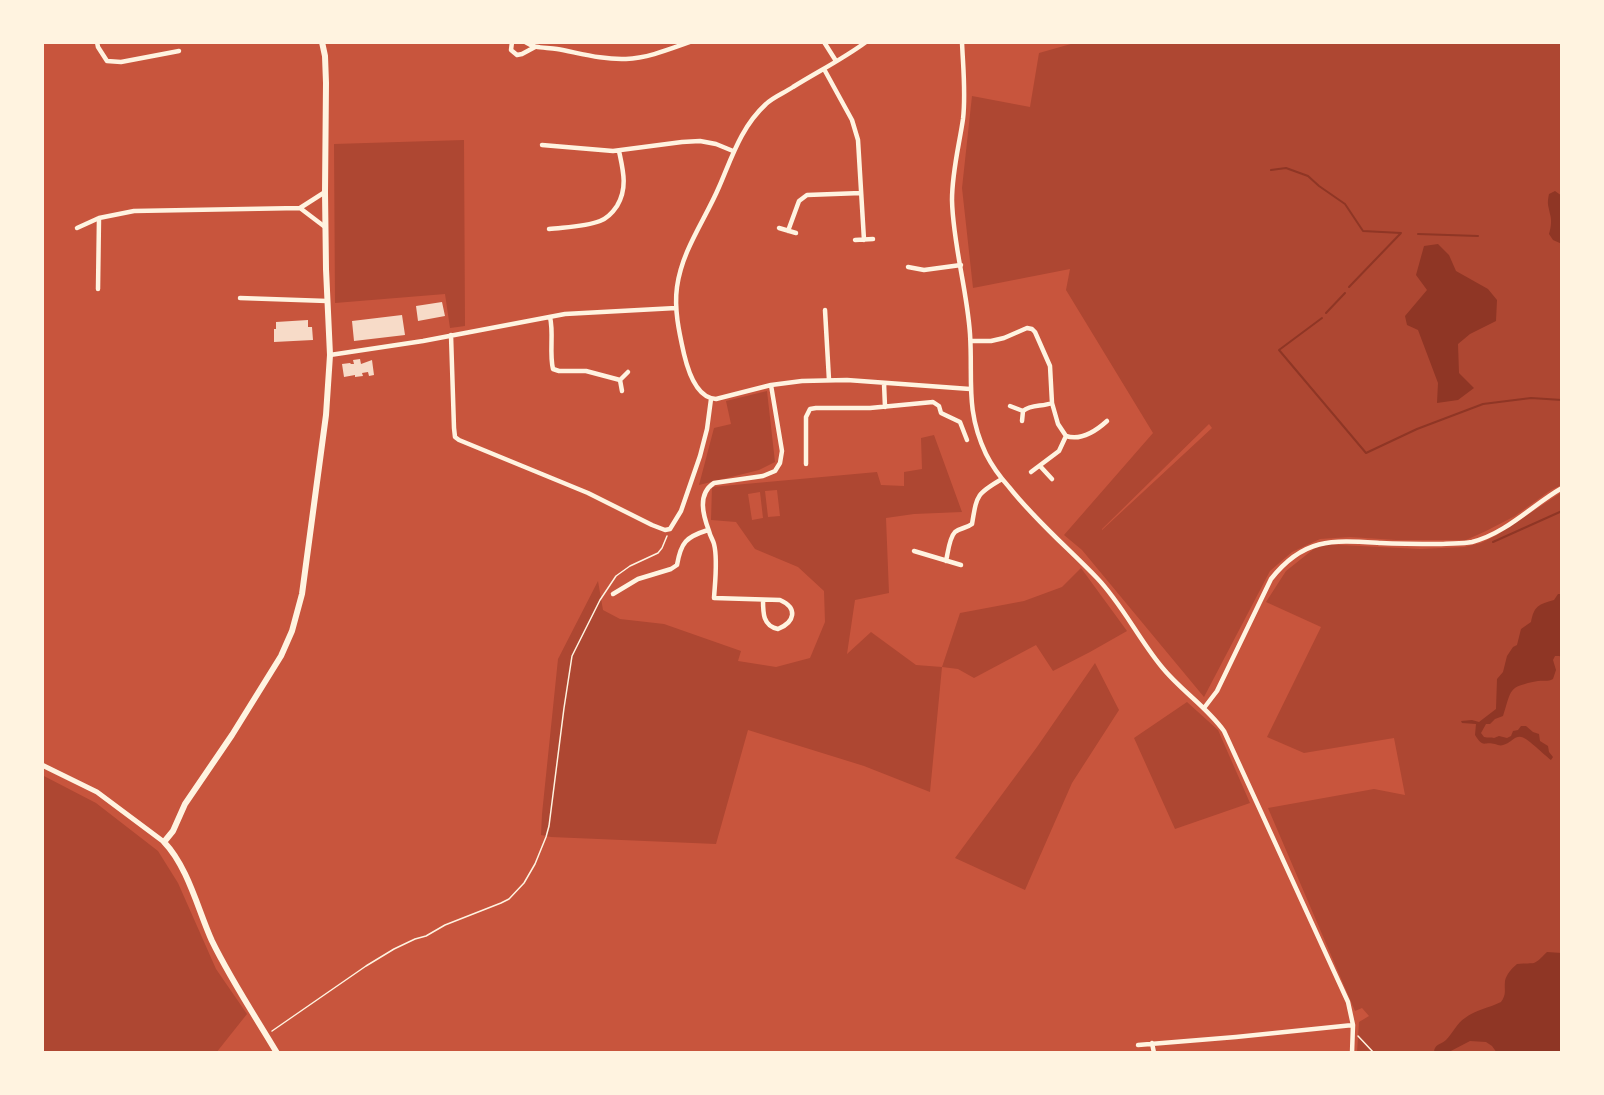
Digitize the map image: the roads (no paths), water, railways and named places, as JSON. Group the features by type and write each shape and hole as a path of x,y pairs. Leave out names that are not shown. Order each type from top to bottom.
{"main road":[{"path":"277,1053 224,964 183,873 164,842 175,827 185,804 276,665 292,631 302,594 326,415 330,355 325,227 326,83 322,42"}],"street":[{"path":"97,42 107,61 121,62 179,51"},
{"path":"512,42 511,50 517,55 535,47"},
{"path":"525,42 535,47 614,59 652,54 690,42"},
{"path":"824,42 836,61"},
{"path":"866,42 767,103 745,128 682,264 676,308 688,369 699,390 711,399 771,385 829,380 970,389"},
{"path":"962,42 963,117 952,185 953,211 967,297 971,341 971,407 978,435 986,455 1002,479 1048,531 1098,579 1160,665 1220,725 1348,1002 1353,1024 1352,1053"},
{"path":"824,69 852,120 858,140 864,240"},
{"path":"550,145 551,138"},
{"path":"542,145 619,151 682,141 700,141 734,151"},
{"path":"549,229 601,221 615,210 623,193 625,182 619,151"},
{"path":"77,228 99,218 134,211 300,208 325,192"},
{"path":"788,231 799,201 807,195 861,193"},
{"path":"300,208 325,227"},
{"path":"98,289 99,218"},
{"path":"557,220 558,228"},
{"path":"779,228 796,233"},
{"path":"855,240 873,239"},
{"path":"908,267 924,270 961,265"},
{"path":"240,298 327,301"},
{"path":"330,355 423,341 550,317 676,308"},
{"path":"825,310 829,380"},
{"path":"550,317 553,328 553,369 586,371 620,380"},
{"path":"971,341 991,341 1032,328 1050,366 1052,403 1058,424 1066,436 1070,438 1089,434 1107,421"},
{"path":"452,335 455,437 588,493 665,530 670,529 681,511 700,456 711,399"},
{"path":"620,380 628,372"},
{"path":"620,380 622,391"},
{"path":"884,383 885,407"},
{"path":"763,600 766,623 778,629 789,623 792,616 791,608 780,600 714,598 715,545 708,530 703,508 703,495 707,487 714,483 763,476 775,471 780,463 782,451 771,385"},
{"path":"806,464 806,417 810,409 816,408 870,408 936,402 941,413 960,422 967,440"},
{"path":"1023,421 1023,411 1027,407 1052,403"},
{"path":"1010,406 1023,411"},
{"path":"1101,427 1106,432"},
{"path":"1031,472 1059,451 1066,436"},
{"path":"1041,466 1052,478"},
{"path":"946,561 952,535 972,524 973,511 980,494 1002,479"},
{"path":"1204,708 1217,691 1271,579 1294,555 1316,545 1340,541 1406,544 1470,542 1492,534 1516,520 1562,488"},
{"path":"613,594 638,579 677,565 681,548 687,540 708,530"},
{"path":"914,550 962,566"},
{"path":"42,765 97,792 164,842"},
{"path":"1138,1044 1236,1037 1353,1024"},
{"path":"1152,1043 1154,1053"}],"waterway":[{"path":"1271,170 1286,168 1308,176 1345,204 1363,231 1401,233"},
{"path":"1349,287 1401,233"},
{"path":"1418,234 1478,236"},
{"path":"1326,313 1345,293"},
{"path":"1322,318 1279,350 1366,453 1417,429 1483,404 1531,398 1562,400"},
{"path":"1493,542 1562,511"}]}
